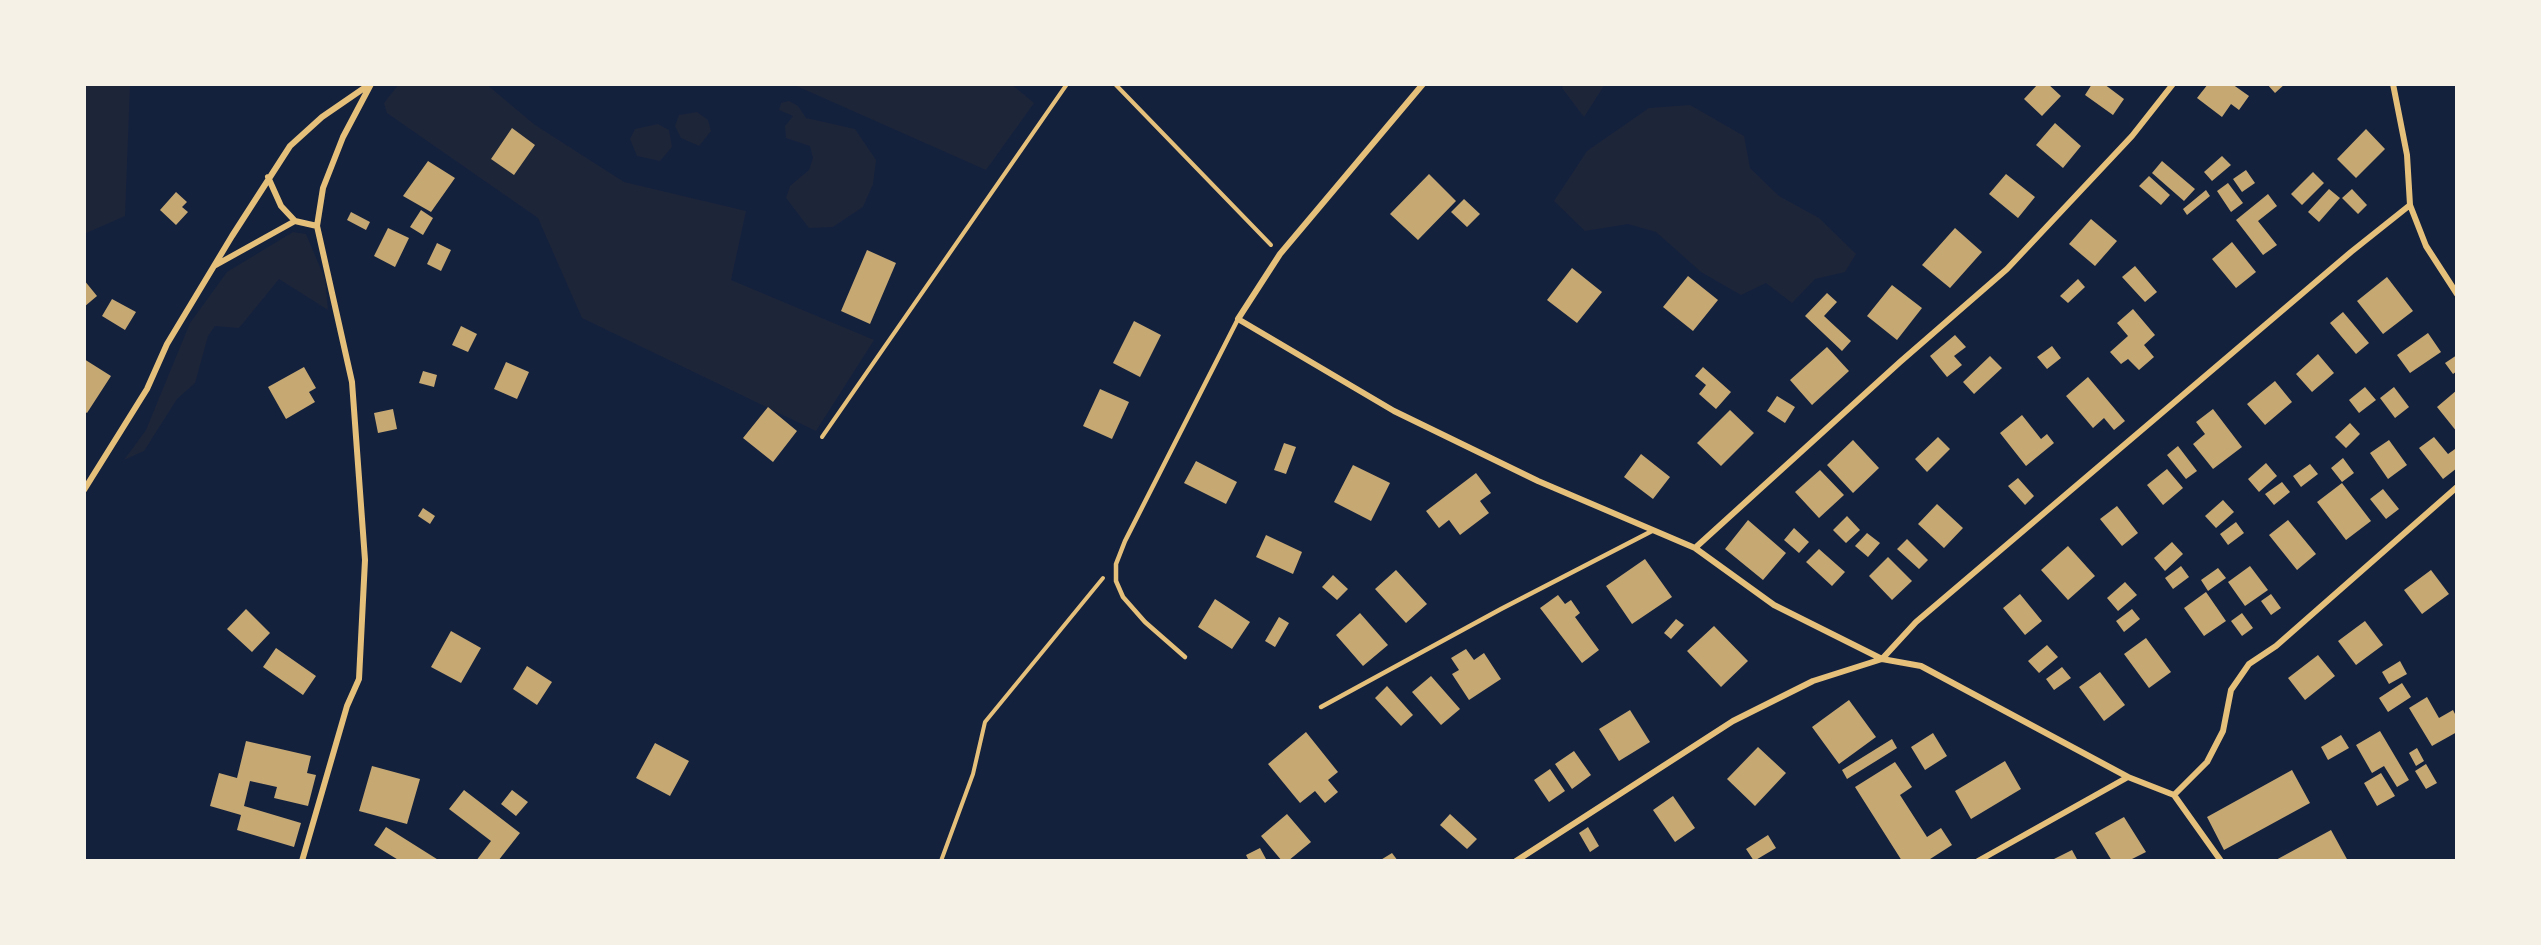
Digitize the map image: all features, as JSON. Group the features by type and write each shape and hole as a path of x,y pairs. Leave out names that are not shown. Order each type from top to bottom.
{"street":[{"path":"84,490 147,389 167,344 268,177 290,146 322,117 370,84"},
{"path":"302,861 347,706 359,679 364,560 352,382 317,226 327,178 343,137 370,84"},
{"path":"1423,84 1280,254 1238,319 1394,411 1538,481 1695,548 1774,605 1882,660 1922,666 2128,777 2174,795 2221,861"},
{"path":"1695,548 1900,362 2007,269 2132,136 2173,84"},
{"path":"2393,84 2407,155 2410,205 2426,246 2457,294"},
{"path":"268,177 281,206 295,221 317,226"},
{"path":"1516,861 1733,721 1813,681 1882,660 1916,622 2351,252 2410,205"},
{"path":"214,266 295,221"},
{"path":"2174,795 2207,762 2223,731 2231,690 2249,664 2276,646 2457,487"},
{"path":"1978,861 2128,777"}],"lane":[{"path":"1185,657 1145,622 1123,597 1116,581 1116,564 1130,531 1238,319"},
{"path":"1321,707 1501,609 1652,531"}],"path":[{"path":"822,437 1067,84"},
{"path":"1115,84 1280,254"},
{"path":"941,861 973,774 986,722 1055,634 1116,564"}],"shaded area":[{"path":"84,84 130,84 125,216 84,234"},
{"path":"399,84 486,84 535,125 624,182 746,211 731,280 874,340 816,431 582,318 538,218 387,113 384,103"},
{"path":"792,84 1011,84 1034,103 986,170"},
{"path":"1564,84 1605,84 1584,117 1562,88"},
{"path":"789,101 798,106 806,118 855,129 876,160 873,184 863,207 833,227 809,228 786,198 790,186 809,170 813,158 810,146 786,138 785,126 793,116 779,110 781,103"},
{"path":"1690,105 1744,136 1750,168 1779,196 1819,218 1856,254 1845,272 1815,279 1792,303 1766,283 1741,295 1701,272 1656,232 1628,224 1585,231 1554,201 1587,151 1649,108"},
{"path":"697,112 708,120 711,131 699,146 681,138 675,126 679,115"},
{"path":"658,124 669,130 672,147 660,161 637,156 630,139 635,129"},
{"path":"293,232 306,234 325,279 328,310 279,279 239,328 215,326 208,336 195,383 177,399 144,451 124,460 146,430 190,323 227,272"}],"building":[{"path":"2038,84 2048,84 2061,96 2042,116 2024,99"},
{"path":"2092,84 2104,84 2124,99 2113,115 2085,95"},
{"path":"2208,84 2232,84 2249,96 2239,110 2231,104 2222,117 2197,98"},
{"path":"2267,84 2285,84 2275,93"},
{"path":"2055,123 2081,146 2063,168 2036,145"},
{"path":"512,128 535,145 514,175 491,159"},
{"path":"2366,129 2385,149 2356,178 2337,159"},
{"path":"2222,156 2231,165 2212,181 2204,172"},
{"path":"428,161 455,178 431,212 403,196"},
{"path":"2162,161 2195,189 2184,201 2152,173"},
{"path":"2246,170 2255,183 2242,192 2233,179"},
{"path":"2313,172 2324,183 2302,205 2291,194"},
{"path":"1429,174 1456,201 1418,240 1390,214"},
{"path":"2006,174 2035,197 2018,218 1989,194"},
{"path":"2149,176 2170,195 2161,205 2139,186"},
{"path":"2228,183 2243,203 2231,212 2217,191"},
{"path":"2329,189 2340,198 2319,222 2308,212"},
{"path":"2352,189 2367,205 2358,214 2342,198"},
{"path":"2206,190 2210,196 2187,215 2183,209"},
{"path":"176,192 187,202 182,207 188,212 176,225 160,210"},
{"path":"2268,194 2277,206 2258,221 2277,245 2263,255 2236,220"},
{"path":"1464,199 1480,214 1467,227 1451,212"},
{"path":"421,210 433,218 423,235 410,227"},
{"path":"351,212 370,222 366,230 347,220"},
{"path":"2091,219 2117,241 2095,266 2069,244"},
{"path":"388,228 409,238 395,267 374,256"},
{"path":"1955,228 1982,252 1950,288 1922,265"},
{"path":"2232,242 2256,272 2236,288 2212,259"},
{"path":"437,243 451,250 441,271 427,264"},
{"path":"867,250 896,263 870,324 841,311"},
{"path":"2135,266 2157,292 2145,302 2122,277"},
{"path":"1572,268 1602,292 1577,323 1547,300"},
{"path":"1688,276 1718,300 1693,331 1663,307"},
{"path":"2387,277 2413,311 2383,334 2357,301"},
{"path":"2078,279 2085,287 2068,303 2060,296"},
{"path":"84,280 97,296 84,307"},
{"path":"1892,285 1922,308 1897,340 1867,316"},
{"path":"1827,293 1837,302 1824,316 1851,341 1842,351 1805,316"},
{"path":"112,299 136,312 125,330 102,316"},
{"path":"2133,309 2155,335 2144,345 2154,357 2139,370 2128,359 2121,364 2110,352 2128,336 2117,323"},
{"path":"2343,312 2369,343 2356,354 2330,323"},
{"path":"1134,321 1161,335 1140,377 1113,363"},
{"path":"461,326 477,334 468,352 452,345"},
{"path":"2428,333 2441,352 2410,373 2397,355"},
{"path":"1955,335 1966,347 1954,356 1962,365 1947,377 1930,356"},
{"path":"2052,346 2061,358 2047,369 2037,357"},
{"path":"1827,347 1849,371 1812,405 1790,380"},
{"path":"2318,354 2334,373 2312,392 2296,374"},
{"path":"2457,355 2457,371 2453,374 2445,363"},
{"path":"1990,356 2002,368 1974,394 1963,382"},
{"path":"84,359 111,376 87,413 84,411"},
{"path":"506,362 529,372 517,399 494,389"},
{"path":"304,367 316,388 309,392 315,402 286,419 268,387"},
{"path":"1703,367 1731,392 1716,409 1699,394 1706,385 1695,376"},
{"path":"423,371 437,375 434,387 419,383"},
{"path":"2088,377 2125,421 2114,430 2104,418 2093,428 2066,396"},
{"path":"2275,381 2292,402 2265,425 2247,404"},
{"path":"2365,387 2376,400 2359,413 2349,400"},
{"path":"2394,387 2409,407 2395,418 2380,398"},
{"path":"1100,389 1129,402 1112,439 1083,426"},
{"path":"2457,390 2457,432 2437,407"},
{"path":"1777,396 1795,407 1785,423 1767,411"},
{"path":"768,407 797,431 773,462 743,438"},
{"path":"393,409 397,429 378,433 374,413"},
{"path":"2213,409 2242,447 2213,469 2193,444 2205,434 2196,422"},
{"path":"1730,410 1754,433 1721,466 1697,443"},
{"path":"2022,415 2041,439 2047,434 2054,443 2026,466 2000,433"},
{"path":"2350,423 2360,434 2346,448 2335,437"},
{"path":"1938,437 1950,449 1927,472 1915,459"},
{"path":"2434,437 2448,454 2455,449 2457,452 2457,468 2443,479 2419,448"},
{"path":"1853,440 1879,468 1853,493 1827,465"},
{"path":"2389,440 2407,465 2388,479 2370,453"},
{"path":"1284,443 1296,447 1286,474 1274,470"},
{"path":"2178,446 2197,471 2186,479 2167,455"},
{"path":"1641,454 1670,477 1653,499 1624,477"},
{"path":"2343,458 2354,473 2342,482 2331,468"},
{"path":"1196,461 1237,482 1226,504 1184,483"},
{"path":"2266,463 2277,476 2259,492 2248,479"},
{"path":"2310,464 2318,474 2301,487 2293,476"},
{"path":"1353,465 1390,483 1371,521 1334,502"},
{"path":"2167,469 2183,488 2163,505 2147,485"},
{"path":"1820,470 1844,495 1819,518 1795,492"},
{"path":"1476,473 1491,493 1480,501 1489,513 1460,535 1449,520 1439,528 1426,511"},
{"path":"2018,478 2034,496 2025,505 2008,486"},
{"path":"2282,482 2290,492 2274,505 2265,494"},
{"path":"2342,483 2371,521 2346,540 2317,502"},
{"path":"2383,489 2399,509 2386,519 2370,499"},
{"path":"2223,500 2234,512 2216,528 2205,516"},
{"path":"1937,504 1963,528 1944,548 1918,524"},
{"path":"2117,506 2138,533 2122,546 2100,519"},
{"path":"423,508 435,516 430,524 418,516"},
{"path":"1847,516 1860,530 1846,543 1833,530"},
{"path":"1748,520 1786,553 1763,580 1725,549"},
{"path":"2288,520 2316,554 2297,570 2269,535"},
{"path":"2236,522 2244,533 2228,545 2220,534"},
{"path":"1794,528 1809,542 1799,553 1784,540"},
{"path":"1867,533 1880,543 1868,557 1855,546"},
{"path":"1266,535 1302,552 1293,574 1256,557"},
{"path":"1907,539 1928,560 1919,569 1897,549"},
{"path":"2172,542 2183,554 2165,571 2154,558"},
{"path":"2068,546 2095,576 2068,600 2041,570"},
{"path":"1819,549 1845,572 1832,586 1806,562"},
{"path":"1888,557 1912,581 1892,600 1869,576"},
{"path":"1645,559 1672,597 1632,624 1606,586"},
{"path":"2181,566 2189,577 2173,589 2165,578"},
{"path":"2250,566 2268,590 2245,606 2228,582"},
{"path":"2218,568 2226,578 2208,591 2201,580"},
{"path":"1396,570 1427,604 1406,623 1375,589"},
{"path":"2431,570 2449,594 2422,614 2404,590"},
{"path":"1333,575 1348,589 1337,600 1322,587"},
{"path":"2125,582 2137,595 2118,611 2107,598"},
{"path":"2206,592 2226,621 2204,636 2184,608"},
{"path":"2020,594 2042,621 2025,635 2003,608"},
{"path":"2271,594 2281,608 2271,615 2261,601"},
{"path":"1558,595 1565,604 1571,600 1580,613 1575,617 1599,650 1582,663 1540,608"},
{"path":"1215,599 1250,622 1232,649 1198,627"},
{"path":"246,609 270,633 252,652 227,629"},
{"path":"2132,609 2140,619 2124,632 2116,621"},
{"path":"1360,613 1388,645 1363,666 1336,635"},
{"path":"2242,613 2253,628 2242,636 2231,621"},
{"path":"1279,617 1289,623 1275,647 1265,641"},
{"path":"1676,619 1684,625 1671,639 1664,633"},
{"path":"2365,621 2383,645 2356,665 2338,641"},
{"path":"1714,626 1748,661 1721,687 1687,651"},
{"path":"451,631 481,648 461,683 431,667"},
{"path":"2146,638 2171,672 2149,688 2124,654"},
{"path":"2047,645 2058,657 2039,673 2028,661"},
{"path":"276,648 316,676 303,695 263,667"},
{"path":"1466,649 1474,660 1484,653 1501,679 1469,700 1452,674 1459,670 1451,658"},
{"path":"2318,655 2335,676 2305,700 2288,678"},
{"path":"2400,661 2407,674 2389,684 2382,672"},
{"path":"527,666 552,682 537,705 513,689"},
{"path":"2062,667 2071,678 2054,690 2046,679"},
{"path":"2100,672 2125,705 2104,721 2079,687"},
{"path":"1431,676 1460,709 1441,725 1412,692"},
{"path":"2402,683 2411,697 2388,712 2379,698"},
{"path":"1387,686 1413,715 1401,726 1375,698"},
{"path":"2427,697 2439,718 2453,710 2457,718 2457,732 2432,746 2409,708"},
{"path":"1849,700 1876,737 1839,764 1812,727"},
{"path":"1630,710 1650,742 1619,761 1599,729"},
{"path":"2380,731 2409,780 2397,787 2384,766 2372,773 2356,745"},
{"path":"1306,732 1338,772 1328,780 1338,792 1325,803 1315,791 1300,803 1268,764"},
{"path":"1933,733 1947,756 1925,770 1911,747"},
{"path":"2341,735 2349,748 2328,760 2321,747"},
{"path":"1892,739 1897,748 1847,779 1842,770"},
{"path":"246,741 311,756 307,773 316,775 308,806 274,798 277,787 250,781 244,806 301,823 294,847 237,830 241,815 210,806 219,773 237,778"},
{"path":"655,743 689,761 670,796 636,778"},
{"path":"1758,747 1786,773 1755,806 1727,779"},
{"path":"2417,748 2424,761 2416,766 2409,753"},
{"path":"1574,751 1591,775 1572,789 1555,764"},
{"path":"2005,761 2021,789 1971,819 1955,791"},
{"path":"1895,762 1912,787 1900,795 1927,837 1941,828 1952,845 1927,861 1902,861 1855,787"},
{"path":"2426,764 2437,783 2426,789 2415,771"},
{"path":"372,766 420,779 407,824 359,811"},
{"path":"1550,769 1565,791 1549,802 1534,780"},
{"path":"2292,770 2310,803 2224,850 2207,817"},
{"path":"2381,773 2395,796 2377,806 2364,783"},
{"path":"464,790 520,833 498,861 476,861 491,841 449,809"},
{"path":"512,790 528,802 516,816 501,804"},
{"path":"1673,796 1695,828 1675,842 1653,810"},
{"path":"1287,814 1311,842 1288,861 1282,861 1261,836"},
{"path":"1450,814 1477,839 1467,849 1440,825"},
{"path":"2124,817 2146,852 2128,861 2112,861 2095,833"},
{"path":"386,827 440,861 400,861 374,845"},
{"path":"1588,827 1599,846 1590,852 1579,833"},
{"path":"2331,830 2348,861 2274,861"},
{"path":"1768,835 1776,848 1754,861 1746,849"},
{"path":"1260,848 1266,859 1249,861 1246,855"},
{"path":"2072,850 2078,861 2050,861"},
{"path":"1392,853 1398,861 1379,861"}]}
